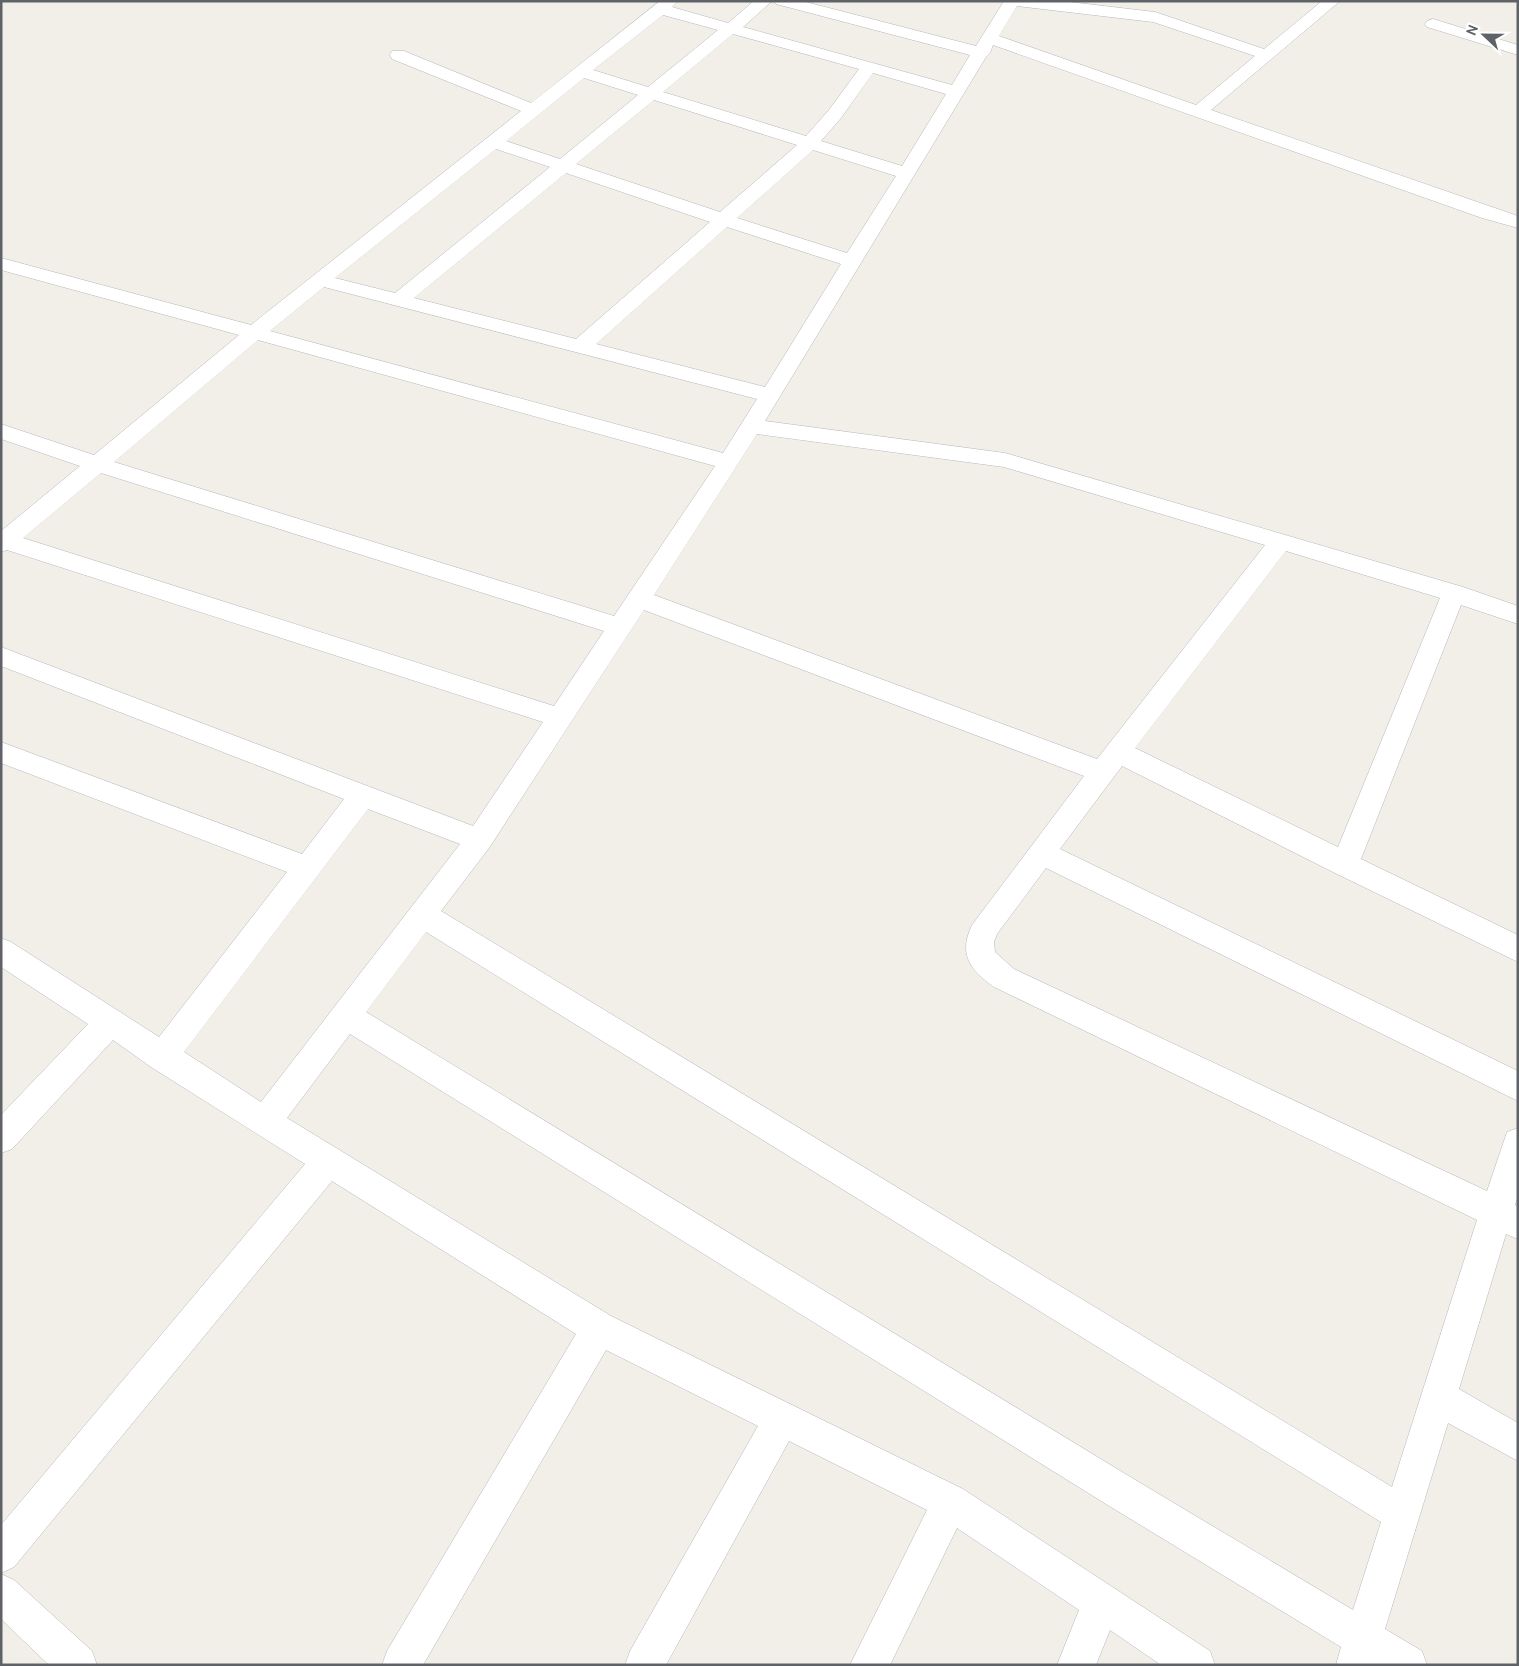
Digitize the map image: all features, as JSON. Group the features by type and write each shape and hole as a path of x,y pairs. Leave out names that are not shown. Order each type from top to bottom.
{"street":[{"path":"399,300 764,1"},
{"path":"782,1 986,46 1198,112 1489,214 1518,222"},
{"path":"265,1122 479,840 729,462 1012,1"},
{"path":"1017,1 1155,16 1267,55"},
{"path":"1155,16 1168,1"},
{"path":"1198,112 1332,1"},
{"path":"2,541 255,332 665,5 730,29 956,91"},
{"path":"1433,24 1518,50"},
{"path":"398,54 533,110"},
{"path":"580,346 809,144 835,114 869,67"},
{"path":"581,72 809,144 906,172"},
{"path":"493,142 852,261"},
{"path":"1,264 729,462"},
{"path":"320,280 770,395"},
{"path":"751,426 1005,460 1454,593 1518,615"},
{"path":"1,431 97,464 621,626"},
{"path":"2,541 560,718"},
{"path":"1281,541 1110,762 979,936 979,952 988,966 1004,978 1507,1217"},
{"path":"1345,865 1454,593"},
{"path":"639,599 1110,762 1345,865 1518,949"},
{"path":"1,656 479,840"},
{"path":"1,752 307,868"},
{"path":"162,1057 363,795"},
{"path":"1042,852 1518,1087"},
{"path":"423,915 1402,1514"},
{"path":"1,952 265,1122 599,1328 950,1502 1196,1665"},
{"path":"346,1016 1118,1491 1359,1651 1408,1665"},
{"path":"1,1138 109,1023"},
{"path":"1359,1651 1438,1397 1507,1217 1518,1143"},
{"path":"1,1554 328,1161"},
{"path":"401,1665 599,1328"},
{"path":"1438,1397 1518,1443"},
{"path":"644,1665 782,1419"},
{"path":"869,1665 950,1502"},
{"path":"1,1593 78,1665"},
{"path":"1076,1665 1102,1602"}]}
